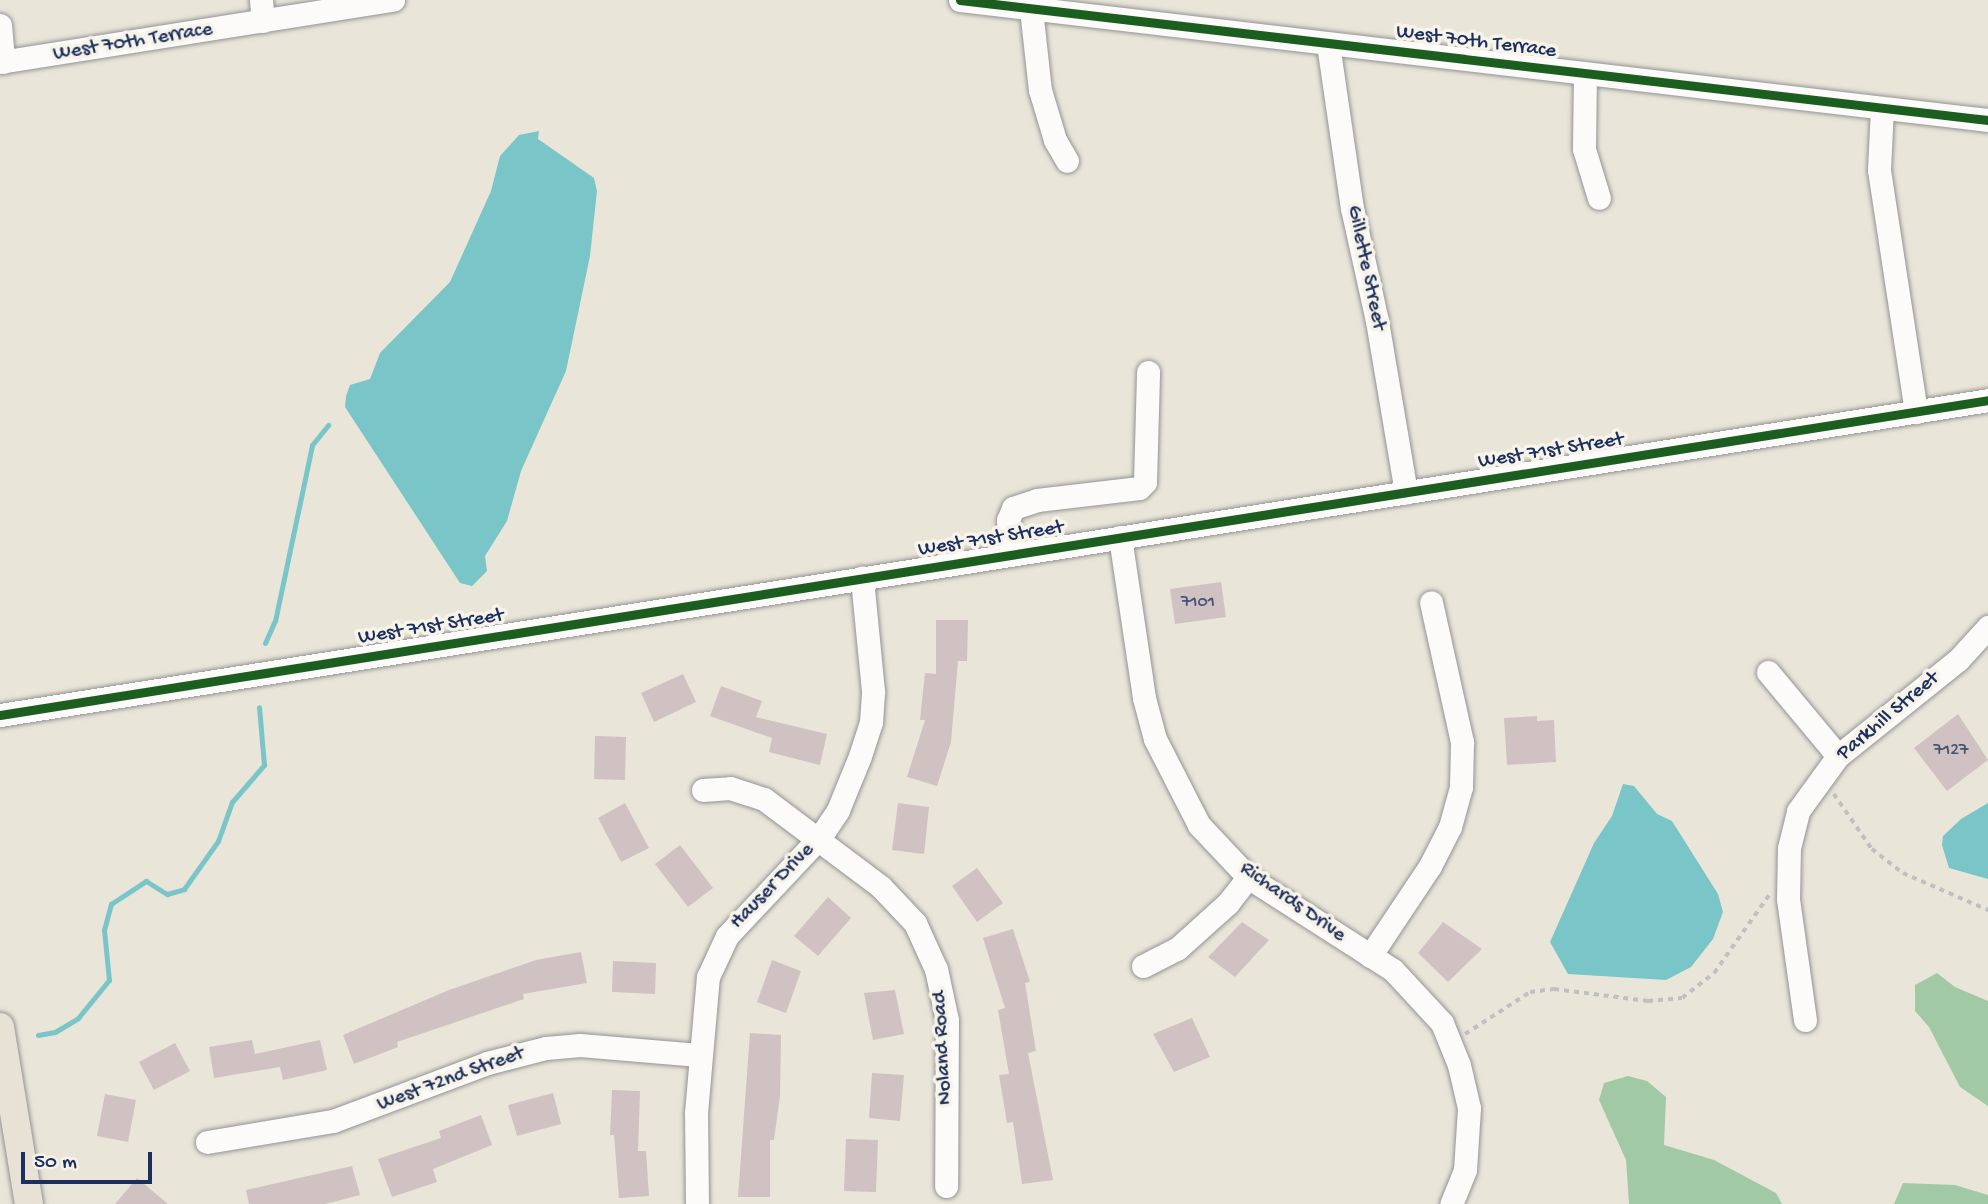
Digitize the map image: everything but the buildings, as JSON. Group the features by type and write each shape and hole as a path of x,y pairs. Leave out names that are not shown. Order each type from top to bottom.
{"main road":[{"path":"0,1027 29,1204"}],"street":[{"name":"West 70th Terrace","path":"0,25 2,62 262,11 393,0"},
{"name":"West 70th Terrace","path":"960,0 1988,120"},
{"path":"1031,9 1040,90 1055,140 1067,161"},
{"name":"Gillette Street","path":"1328,44 1352,208 1377,321 1406,492"},
{"path":"1585,74 1584,149 1599,198"},
{"path":"1882,108 1879,170 1916,412"},
{"path":"1011,554 1008,520 1018,505 1139,488 1145,482 1148,372"},
{"name":"West 71st Street","path":"0,715 1988,400"},
{"name":"Richards Drive","path":"1120,537 1144,698 1155,739 1199,825 1248,877 1410,984 1428,1003 1452,1042 1465,1086 1469,1127 1465,1170 1451,1204"},
{"name":"Hauser Drive","path":"697,1204 699,1055 708,977 727,936 820,837 838,810 871,722 873,691 862,578"},
{"path":"1370,956 1430,866 1450,827 1461,787 1462,742 1431,602"},
{"name":"Parkhill Street","path":"1805,1020 1789,874 1798,811 1838,756 1958,660 1988,627"},
{"path":"1768,672 1838,756"},
{"name":"Noland Road","path":"703,790 730,788 764,799 820,837 901,907 915,923 936,969 947,1020 949,1064 946,1186"},
{"path":"1143,967 1177,949 1228,903 1248,877"},
{"name":"West 72nd Street","path":"207,1142 333,1121 487,1063 546,1048 580,1045 699,1055"}],"path":[{"path":"1819,781 1840,800 1872,849 1903,873 1988,910"},
{"path":"1452,1042 1530,992 1554,989 1648,1001 1682,999 1714,973 1766,898 1789,874"}],"green space":[{"path":"1937,973 1955,987 1988,1001 1988,1106 1960,1087 1929,1027 1915,1011 1915,985"},
{"path":"1628,1076 1647,1081 1666,1097 1664,1145 1714,1160 1776,1193 1782,1204 1629,1204 1626,1160 1599,1100 1604,1083"},
{"path":"1903,1183 1955,1185 1988,1195 1988,1204 1894,1204"}],"water":[{"path":"539,131 538,139 594,178 597,191 590,256 566,371 521,471 507,521 485,556 487,571 472,586 460,583 345,407 346,396 350,385 370,379 380,353 450,282 491,191 500,156 519,135"},
{"path":"1623,784 1634,786 1657,814 1672,821 1718,894 1723,912 1713,939 1691,967 1666,980 1568,974 1550,942 1594,843 1612,816"},
{"path":"1988,803 1988,879 1949,868 1942,845 1943,836 1961,819"}],"waterway":[{"path":"265,643 275,621 312,445 328,425"},
{"path":"38,1035 55,1032 78,1018 109,980 104,930 111,904 146,881 167,894 184,889 218,841 232,802 264,765 259,707"}],"cycle path":[{"path":"960,0 1988,120"},
{"path":"0,715 1988,400"}]}
